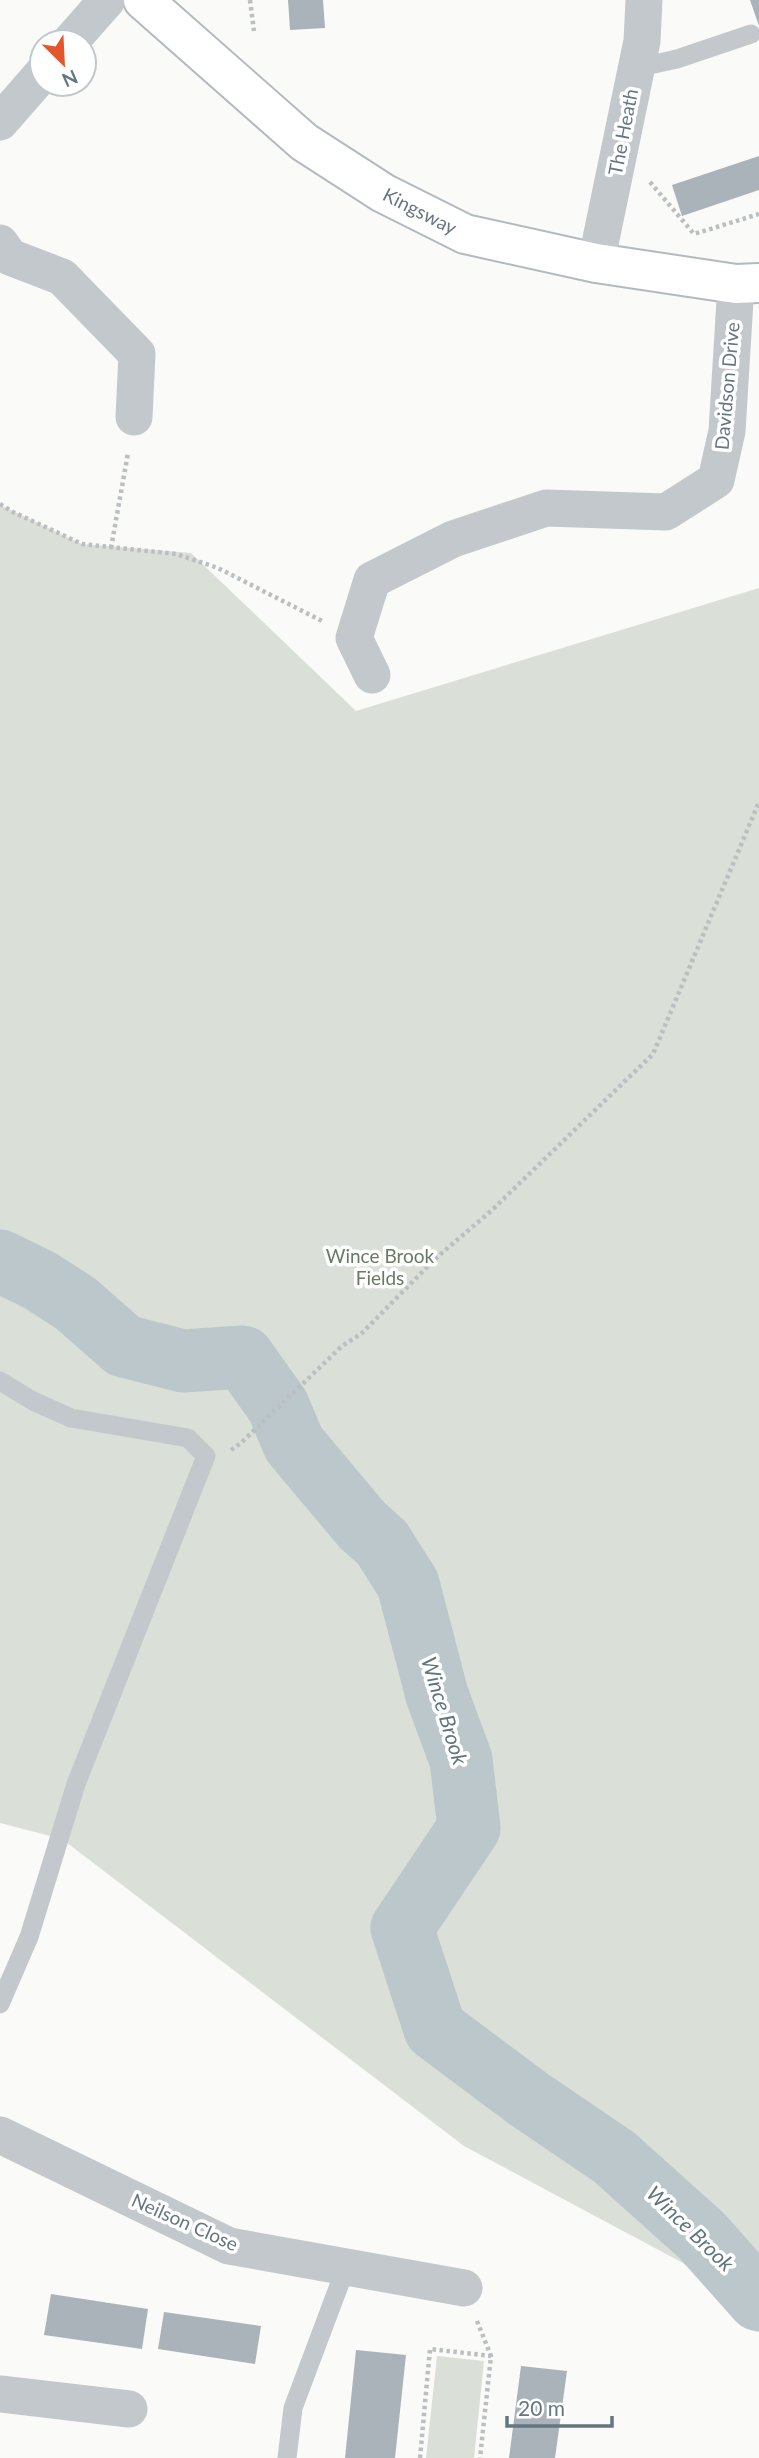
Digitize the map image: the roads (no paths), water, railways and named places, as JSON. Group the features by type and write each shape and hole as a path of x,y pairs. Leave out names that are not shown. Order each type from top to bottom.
{"street":[{"path":"82,28 107,0"},
{"name":"Kingsway","path":"143,0 304,142 383,193 465,234 596,263 747,283"},
{"name":"The Heath","path":"596,263 642,41 644,0"},
{"path":"0,122 28,90"},
{"path":"0,243 10,257 61,277 137,354 134,417"},
{"name":"Davidson Drive","path":"372,675 354,638 372,580 453,539 546,508 666,512 716,481 727,431 747,283"},
{"name":"Neilson Close","path":"0,2136 229,2246 464,2288"},
{"path":"0,2394 129,2409"}],"lane":[{"path":"636,68 677,59 751,34"},
{"path":"0,1381 33,1401 71,1418 188,1438 206,1456 76,1784 29,1937 0,2004"},
{"path":"287,2458 293,2407 346,2267"}],"waterway":[{"name":"Wince Brook","path":"0,1261 39,1280 75,1303 124,1346 183,1361 243,1357 278,1406 294,1444 362,1525 382,1543 408,1584 437,1695 461,1760 469,1828 402,1928 435,2029 530,2100 614,2157 702,2236 759,2300"}],"park label":[{"name":"Wince Brook Fields","path":"380,1267"}]}
